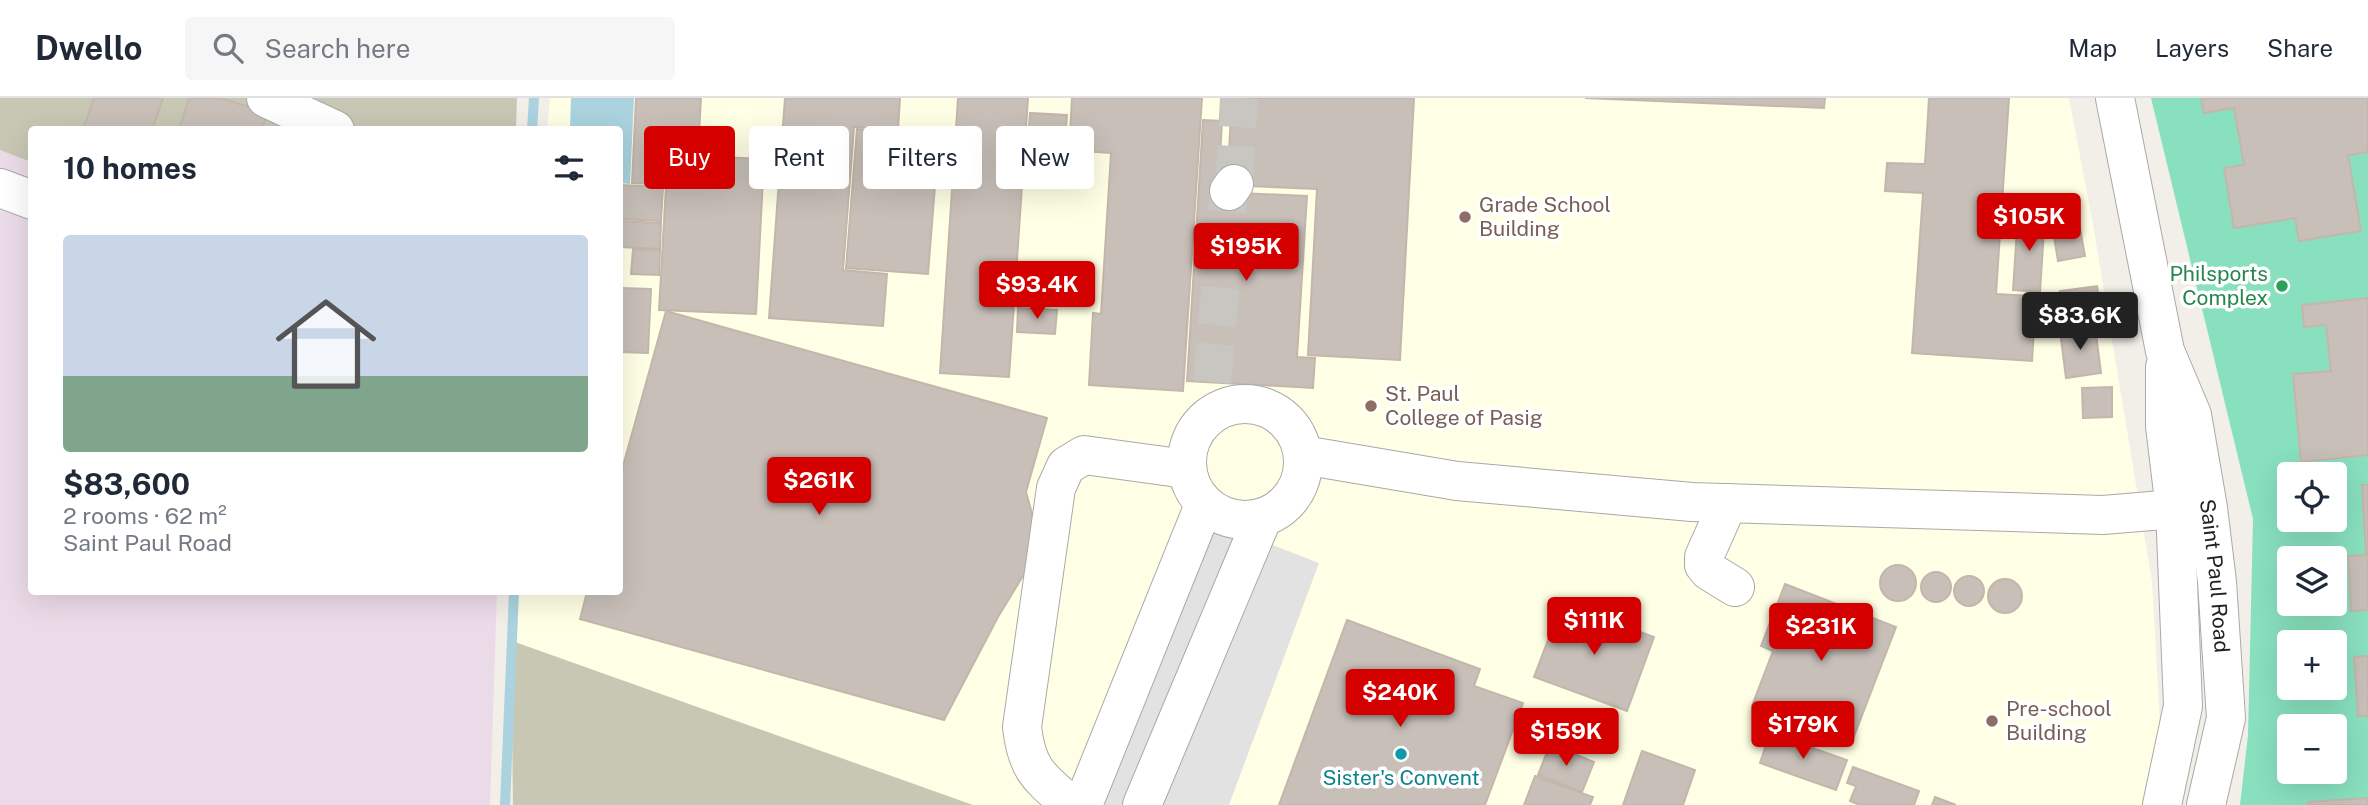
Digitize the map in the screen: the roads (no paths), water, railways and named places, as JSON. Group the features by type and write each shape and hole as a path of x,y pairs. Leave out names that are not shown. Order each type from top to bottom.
{"street":[{"path":"267,98 326,126"},
{"name":"Saint Paul Road","path":"2115,98 2165,351 2165,426 2175,509 2183,706 2162,805"},
{"path":"0,188 28,198"},
{"name":"Saint Paul Road","path":"2165,351 2192,415 2217,582 2226,718 2206,805"},
{"path":"1215,395 1269,408 1285,419 1297,435 1303,455 1302,475 1294,495 1280,510 1262,519 1241,521 1221,516 1204,505 1192,489 1186,469 1188,448 1215,395"},
{"path":"1071,805 1031,767 1024,750 1022,727 1056,488 1066,466 1084,455 1186,469"},
{"path":"1303,455 1457,481 1728,503 2104,515 2175,509"},
{"path":"1728,503 1704,557 1704,565 1735,587"},
{"path":"1083,805 1204,505"},
{"path":"1142,805 1262,519"}],"water":[{"path":"571,98 634,98 630,184 623,183 623,126 570,126"}],"waterway":[{"path":"532,126 534,98"},
{"path":"505,805 514,595"}],"tunnel":[{"path":"1234,184 1239,98"},
{"path":"1212,382 1229,191"}],"place":[{"name":"Grade School Building","path":"1465,217"},
{"name":"Philsports Complex","path":"2282,286"},
{"name":"St. Paul College of Pasig","path":"1371,406"},
{"name":"Pre-school Building","path":"1992,721"},
{"name":"Sister's Convent","path":"1401,754"}]}
